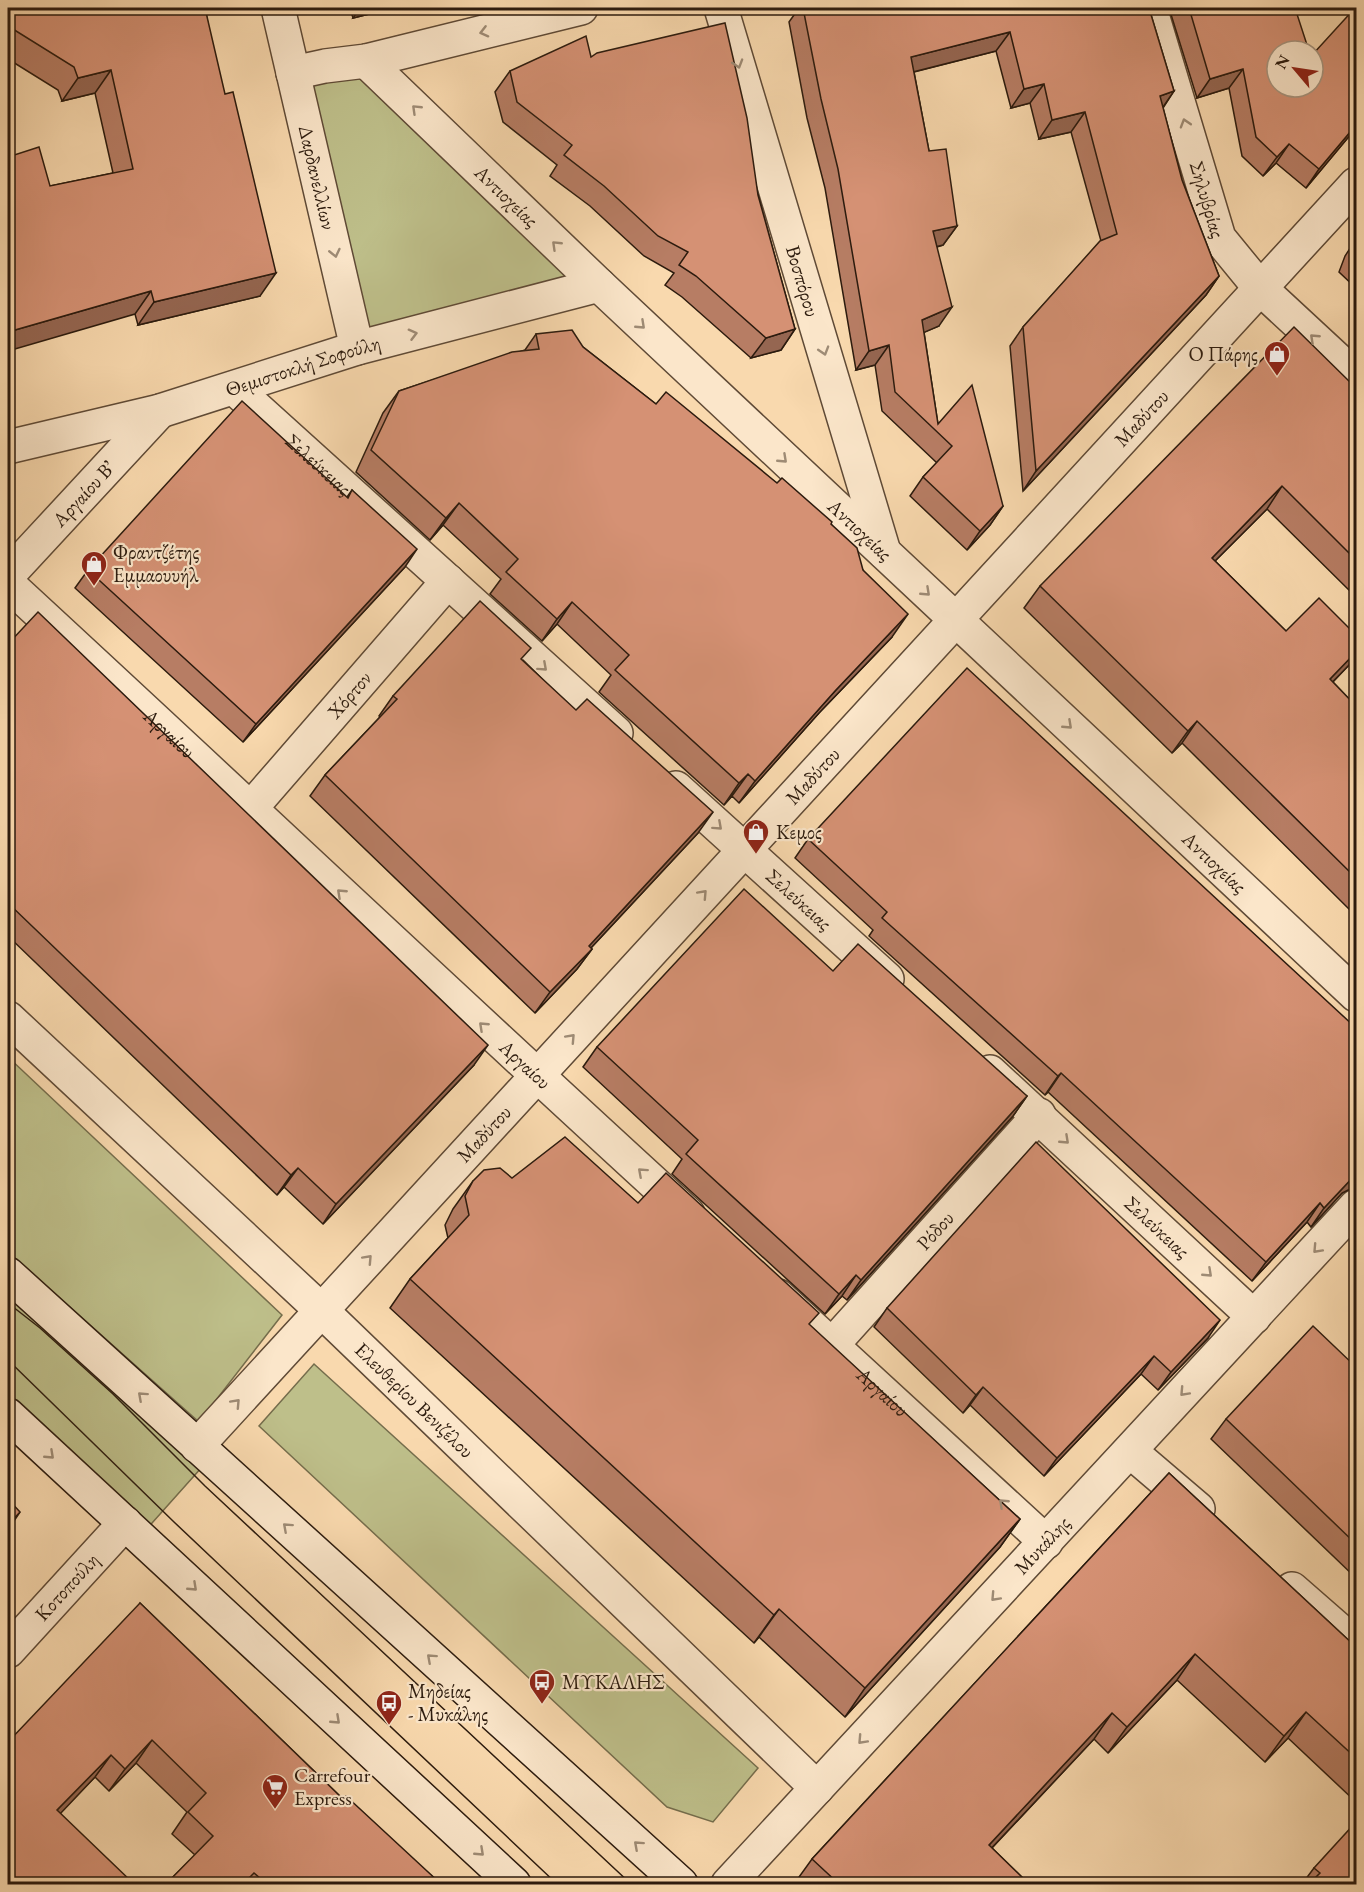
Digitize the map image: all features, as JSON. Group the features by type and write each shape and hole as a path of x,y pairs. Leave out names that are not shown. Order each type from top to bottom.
{"street":[{"name":"Δαρδανελλίων","path":"278,8 357,348"},
{"path":"293,74 326,66 366,61 581,8"},
{"name":"Βοσπόρου","path":"721,8 885,554"},
{"name":"Σηλυβρίας","path":"1150,8 1219,237 1260,288 1356,377"},
{"name":"Αντιοχείας","path":"366,61 598,285 1356,995"},
{"name":"Μαδύτου","path":"197,1446 1356,184"},
{"name":"Θεμιστοκλή Σοφούλη","path":"8,447 160,411 357,348 598,285"},
{"name":"Σελεύκειας","path":"234,388 909,998"},
{"name":"Αργαίου Β᾽","path":"8,575 160,411"},
{"name":"Χόρτον","path":"251,808 448,581"},
{"name":"Αργαίου","path":"8,584 710,1234"},
{"name":"Ελευθερίου Βενιζέλου","path":"8,1018 321,1310 817,1788"},
{"name":"Σελεύκειας","path":"969,1053 1254,1317"},
{"name":"Ρόδου","path":"832,1345 1039,1116"},
{"name":"Μυκάλης","path":"728,1884 1356,1206"},
{"path":"8,1274 681,1884"},
{"name":"Αργαίου","path":"754,1274 1046,1542"},
{"path":"8,1415 514,1884"},
{"path":"1130,1451 1221,1528"},
{"name":"Κοτοπούλη","path":"8,1651 125,1523"},
{"path":"1266,1567 1356,1645"}],"green space":[{"path":"366,61 599,285 357,348 293,74"},
{"path":"8,1057 282,1315 199,1422 8,1252"},
{"path":"8,1293 202,1467 144,1532 8,1407"},
{"path":"314,1364 758,1768 713,1822 667,1807 259,1426"}],"building":[{"path":"8,8 205,8 225,94 233,92 276,273 154,302 151,291 8,332 8,157 39,147 50,186 133,169 111,70 78,78 74,67 8,26"},
{"path":"803,8 1149,8 1174,91 1160,96 1182,180 1219,276 1036,471 1023,327 1100,241 1117,234 1085,112 1052,120 1044,84 1024,89 1010,32 911,57 929,151 946,149 957,226 933,231 952,307 922,320 938,424 972,385 1003,506 980,531 923,477 952,446 895,392 889,345 869,351 838,169"},
{"path":"1189,8 1295,8 1305,39 1265,39 1265,99 1325,99 1325,41 1356,8 1356,125 1319,169 1289,144 1277,157 1256,137 1243,69 1210,79"},
{"path":"725,23 747,118 758,195 795,329 766,338 696,276 679,265 688,252 658,236 604,186 564,155 572,145 517,102 510,71 586,36 591,57 597,53"},
{"path":"1294,327 1354,386 1356,384 1356,560 1282,486 1212,558 1286,631 1319,598 1356,635 1356,652 1330,679 1356,706 1356,878 1197,721 1188,731 1040,586"},
{"path":"572,330 583,347 656,404 666,392 777,483 782,478 832,522 831,524 857,548 863,570 908,614 835,691 755,781 748,774 739,783 615,670 629,655 572,602 557,619 506,572 518,559 459,503 446,518 371,450 399,391 512,352 539,349 536,334"},
{"path":"242,401 348,498 352,490 417,549 256,724 88,570"},
{"path":"480,601 531,648 521,659 576,710 587,699 713,812 589,946 592,949 550,992 325,775 397,699 393,696"},
{"path":"38,612 488,1045 336,1204 298,1168 291,1175 8,903 8,644"},
{"path":"967,668 1356,1028 1356,1174 1324,1208 1320,1203 1266,1262 1061,1073 1058,1076 882,918 887,912 808,839"},
{"path":"744,889 833,971 858,944 1027,1096 861,1280 856,1275 839,1294 686,1154 698,1140 597,1047"},
{"path":"565,1137 638,1203 666,1173 819,1313 809,1324 1020,1519 865,1688 779,1609 774,1615 410,1279 469,1215 465,1196 473,1181 484,1170 500,1168 512,1178"},
{"path":"1036,1142 1220,1320 1171,1372 1154,1356 1057,1458 983,1387 976,1395 887,1308"},
{"path":"1313,1326 1356,1367 1356,1544 1226,1419"},
{"path":"1169,1473 1356,1647 1356,1758 1306,1712 1284,1736 1195,1654 1127,1727 1112,1713 989,1845 1029,1884 839,1884 812,1859"},
{"path":"8,1499 20,1512 8,1525"},
{"path":"140,1603 343,1799 346,1796 441,1884 267,1884 254,1873 243,1884 166,1884 213,1836 188,1812 206,1793 152,1740 125,1769 111,1755 57,1810 134,1884 8,1884 8,1742"},
{"path":"1356,1822 1356,1884 1309,1884 1320,1873 1314,1868"}],"tram line":[{"path":"8,1303 40,1328 113,1394 205,1486 631,1884"},
{"path":"8,1360 174,1522 557,1884"}],"place":[{"name":"Ο Πάρης","path":"1277,377"},
{"name":"Φραντζέτης Εμμαουυήλ","path":"94,587"},
{"name":"Κεμος","path":"756,855"},
{"name":"ΜΥΚΑΛΗΣ","path":"542,1705"},
{"name":"Μηδείας - Μυκάλης","path":"389,1726"},
{"name":"Carrefour Express","path":"275,1810"}]}
